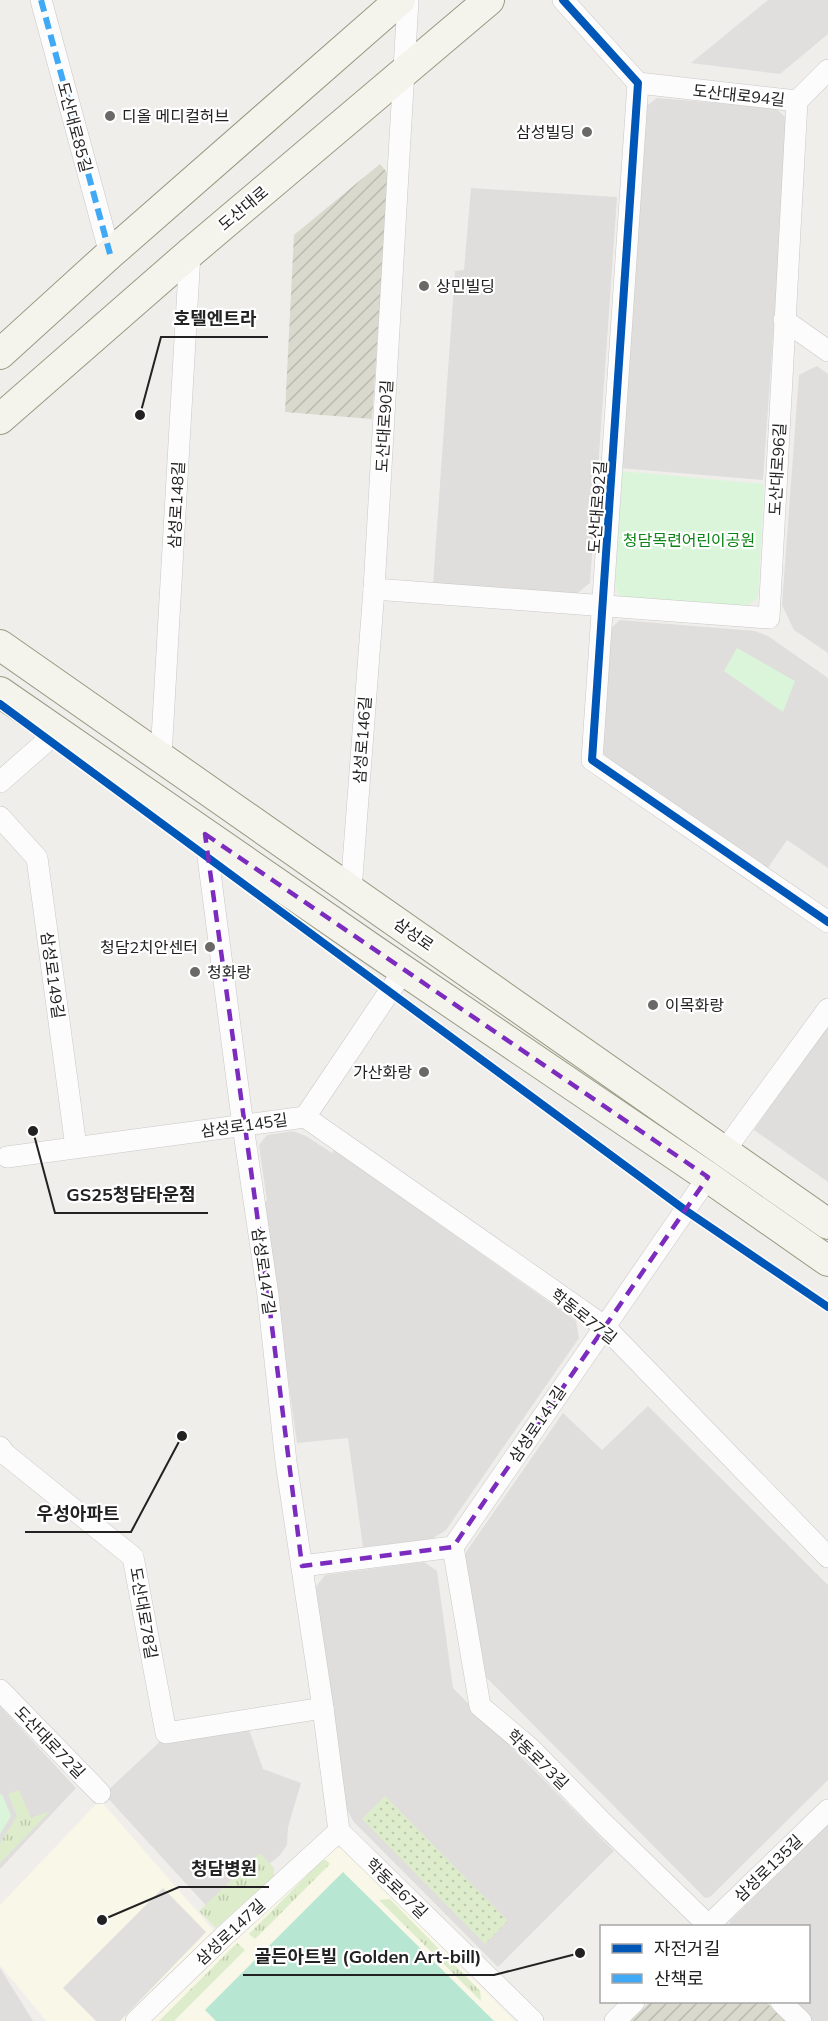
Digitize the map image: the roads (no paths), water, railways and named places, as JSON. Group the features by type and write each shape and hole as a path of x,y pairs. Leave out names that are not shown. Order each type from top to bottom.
{"main road":[{"path":"3,347 400,0"},
{"name":"도산대로","path":"0,419 190,253 489,0"},
{"name":"삼성로","path":"0,645 828,1224"},
{"path":"0,692 828,1261"}],"street":[{"name":"도산대로85길","path":"41,0 110,254"},
{"name":"도산대로90길","path":"374,590 408,0"},
{"path":"563,0 638,84"},
{"name":"도산대로94길","path":"638,84 797,101 828,70"},
{"name":"도산대로92길","path":"638,84 592,760 828,922"},
{"name":"도산대로96길","path":"604,605 769,618 797,101"},
{"name":"삼성로148길","path":"161,756 190,253"},
{"path":"784,320 828,351"},
{"path":"374,590 604,605"},
{"name":"삼성로146길","path":"351,890 374,590"},
{"path":"0,782 57,732"},
{"name":"삼성로149길","path":"0,817 37,858 76,1147"},
{"name":"삼성로147길","path":"136,2021 223,1937 339,1831 303,1566 286,1462 268,1295 243,1126 205,834"},
{"name":"삼성로145길","path":"2,1159 305,1117 404,970"},
{"path":"724,1150 828,1009"},
{"name":"학동로77길","path":"305,1117 604,1326 828,1557"},
{"name":"삼성로141길","path":"453,1547 708,1177"},
{"name":"도산대로78길","path":"0,1447 5,1454 133,1557 166,1733 323,1708"},
{"path":"303,1566 453,1547"},
{"name":"학동로73길","path":"453,1547 480,1706 531,1749 708,1925"},
{"name":"도산대로72길","path":"0,1690 100,1793"},
{"name":"삼성로135길","path":"710,1925 828,1810"},
{"name":"학동로67길","path":"339,1831 533,2021"},
{"path":"615,2021 632,2003"},
{"path":"783,2003 801,2021"}],"place":[{"name":"디올 메디컬허브","path":"110,116"},
{"name":"삼성빌딩","path":"587,132"},
{"name":"상민빌딩","path":"424,286"},
{"name":"호텔엔트라","path":"140,415"},
{"name":"청담2치안센터","path":"210,947"},
{"name":"청화랑","path":"195,972"},
{"name":"이목화랑","path":"653,1005"},
{"name":"가산화랑","path":"424,1072"},
{"name":"GS25청담타운점","path":"33,1131"},
{"name":"우성아파트","path":"182,1436"},
{"name":"청담병원","path":"102,1920"},
{"name":"골든아트빌 (Golden Art-bill)","path":"580,1953"}],"park label":[{"name":"청담목련어린이공원","path":"689,540"}]}
